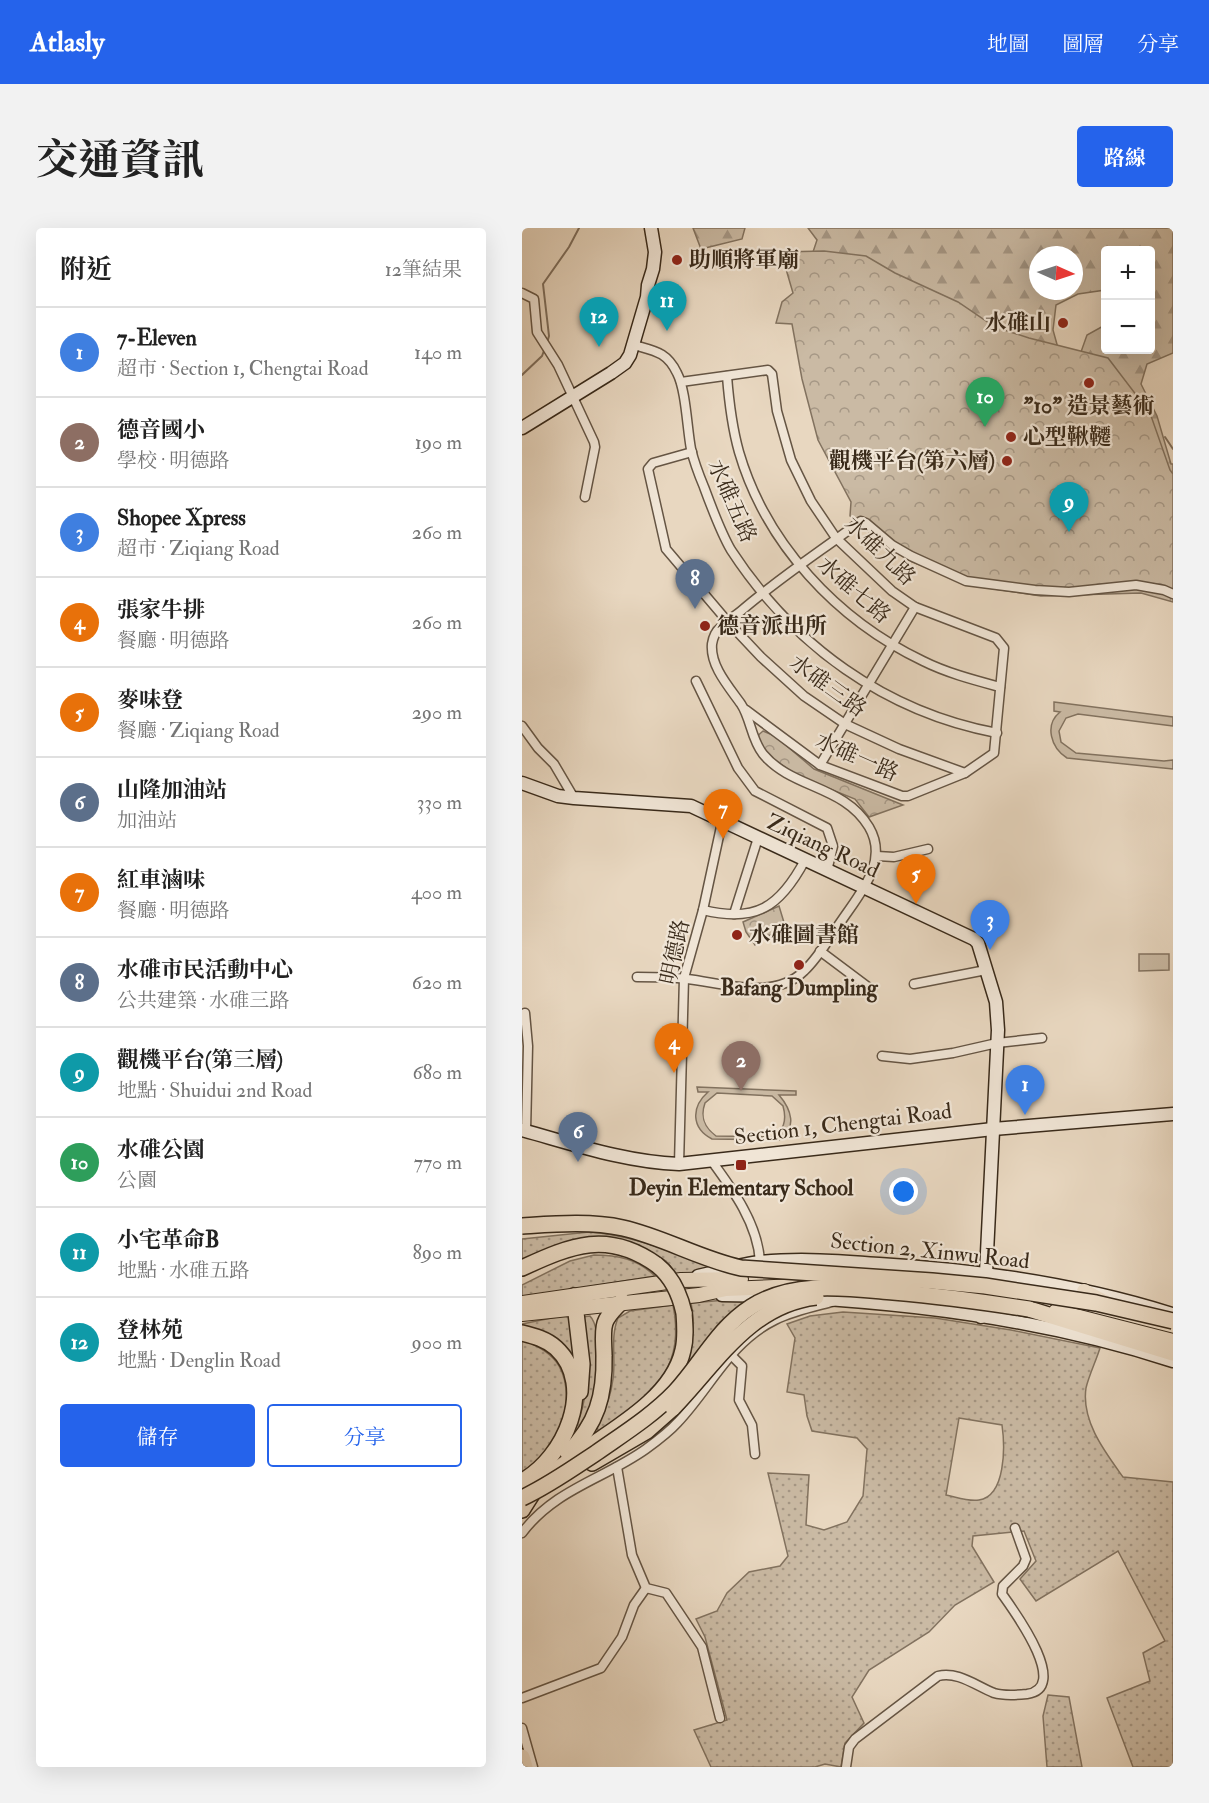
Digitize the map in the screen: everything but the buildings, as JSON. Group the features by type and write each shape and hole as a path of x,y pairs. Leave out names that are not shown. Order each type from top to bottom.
{"highway":[{"path":"522,1226 566,1223 622,1227 718,1263 741,1268 765,1266 932,1281 1030,1302 1095,1308 1173,1328"},
{"path":"522,1233 584,1229 623,1233 710,1264 740,1272 765,1266"},
{"path":"522,1268 576,1246 605,1244 628,1248 637,1251 665,1272 681,1297 684,1313 683,1352 673,1376 633,1416 540,1484"},
{"path":"522,1279 566,1255 582,1250 628,1248"},
{"path":"522,1498 548,1484 645,1419 676,1391 721,1335 750,1307 768,1298 806,1288 858,1288 983,1302 1096,1303 1173,1321"},
{"path":"522,1519 539,1499 554,1487 587,1465 647,1431 693,1388 735,1338 756,1320 778,1307 809,1297 889,1292"},
{"path":"522,1510 540,1484 582,1439 596,1416 604,1372 604,1325 609,1314 622,1301"},
{"path":"522,1481 549,1459 562,1439 574,1413 580,1392 582,1364 575,1302"},
{"path":"1030,1302 1060,1315 1173,1343"},
{"path":"1030,1302 1173,1353"},
{"path":"522,1333 541,1338 555,1348 566,1361 574,1388 574,1413"},
{"path":"522,1757 525,1767"}],"main road":[{"path":"522,428 625,363 634,345 653,269 654,252 651,228"},
{"name":"Ziqiang Road","path":"522,783 558,796 691,806 974,939 978,944 996,1002 997,1043 986,1273 981,1317"},
{"name":"Section 1, Chengtai Road","path":"524,1130 585,1148 657,1163 679,1164 993,1129 1173,1114"},
{"name":"Section 2, Xinwu Road","path":"522,1314 681,1280 765,1266 846,1262 986,1273 1084,1291 1173,1314"},
{"name":"Section 2, Xinwu Road","path":"681,1280 819,1278 926,1284 1060,1312 1173,1343"},
{"name":"Section 2, Xinwu Road","path":"699,1295 726,1289 818,1286 984,1295 1073,1306 1173,1333"},
{"path":"1084,1291 1153,1327"},
{"name":"Section 2, Xinwu Road","path":"522,1303 622,1301 699,1295 759,1295 841,1300 981,1317 1083,1337 1173,1361"},
{"path":"522,1319 539,1312"}],"street":[{"path":"522,293 534,299 537,332 558,365 594,442 595,447 585,496"},
{"name":"水碓五路","path":"634,345 663,353 677,372 681,382 692,452 730,548 792,626 841,668 869,685 926,714 966,727 997,733"},
{"name":"水碓九路","path":"681,382 768,370 772,374 777,411 791,460 811,501 836,538 892,591 915,607 1001,641 1004,648 1000,687"},
{"name":"水碓七路","path":"727,376 730,411 739,452 750,483 766,515 800,566 814,582 854,619 891,644 924,662 1000,687"},
{"name":"水碓三路","path":"692,452 653,463 648,469 660,528 666,549 728,622 761,657 804,696 845,724 899,749 965,773"},
{"name":"水碓一路","path":"877,856 873,834 858,810 848,802 794,777 762,753 744,709 718,669 712,644 720,627 763,592 861,520 911,556 966,581 1069,592 1136,585 1173,594"},
{"path":"820,765 915,607"},
{"path":"696,681 738,768 755,791 827,828 833,846 827,871"},
{"path":"997,733 1000,687"},
{"name":"水碓一路","path":"744,709 820,765 902,796 908,796 965,773 994,753 997,733"},
{"path":"522,726 538,748 554,764 574,798"},
{"name":"明德路","path":"679,1164 684,978 703,910 722,822"},
{"path":"734,914 758,838"},
{"path":"637,977 684,978 753,988 781,986 803,972 820,951 863,888 877,856 894,857 928,849"},
{"path":"703,910 734,914 759,911 770,905 789,886 805,860"},
{"path":"820,951 872,990"},
{"path":"914,984 986,970"},
{"path":"524,1130 528,1046 525,1013"},
{"path":"882,1056 910,1059 954,1053 997,1043 1042,1038"},
{"path":"711,1160 755,1232 765,1266"},
{"path":"715,1295 743,1301 752,1306 756,1315 755,1332"},
{"path":"522,1533 536,1516 556,1499 646,1449 678,1422 730,1354 755,1332 791,1313 841,1300"},
{"path":"730,1354 742,1366 739,1400 752,1425 755,1454"},
{"path":"617,1467 632,1555 646,1588"},
{"path":"846,1767 849,1747 855,1739 938,1676 946,1674 956,1676 997,1694 1029,1694 1038,1691 1043,1677 1038,1652 1002,1594 1003,1586 1023,1566 1026,1559 1015,1528"},
{"path":"522,1698 601,1668 622,1637 634,1605 646,1588"},
{"path":"646,1588 666,1593 702,1647 720,1718"},
{"path":"522,1728 533,1767"}],"green space":[{"path":"693,228 745,228 742,239 701,249"},
{"path":"808,228 1173,228 1173,353 1147,364 1141,384 1157,416 1171,464 1173,464 1173,587 805,276 817,240"},
{"path":"824,251 866,256 895,273 958,302 995,327 1108,358 1150,413 1173,474 1173,602 1141,593 1041,596 974,586 910,561 850,516 851,502 818,440 802,379 792,324 776,323 782,302 793,293 781,252"},
{"path":"1054,702 1173,717 1173,726 1078,714 1066,718 1059,731 1061,742 1076,753 1173,760 1173,769 1067,758 1061,754 1051,736 1052,723 1060,712 1054,711"},
{"path":"763,731 775,736 814,769 903,805 869,817 855,799 798,776 776,761 755,738"},
{"path":"779,906 786,929 755,945 746,932 743,922"},
{"path":"1139,954 1169,954 1169,970 1139,971"},
{"path":"697,1087 796,1091 796,1095 779,1095 787,1106 791,1118 789,1130 779,1140 712,1139 700,1129 697,1123 698,1104 708,1092 698,1092","holes":["717,1093 772,1096 783,1106 785,1116 782,1129 771,1137 716,1136 704,1121 705,1103"]},
{"path":"589,1232 637,1241 716,1268 678,1276 666,1261 646,1250 622,1242 522,1262 522,1239"},
{"path":"594,1255 627,1259 655,1276 522,1297 522,1285 570,1261"},
{"path":"749,1298 720,1322 683,1370 692,1337 691,1303"},
{"path":"673,1305 676,1329 674,1349 668,1366 659,1381 647,1394 599,1433 597,1427 612,1386 614,1333 618,1318 630,1311"},
{"path":"843,1312 935,1318 1100,1348 1087,1383 1085,1400 1096,1436 1123,1477 1173,1482 1173,1767 1133,1767 1107,1698 1150,1681 1143,1653 1165,1641 1118,1551 1036,1601 1020,1579 1036,1561 1024,1531 973,1536 972,1546 994,1582 955,1605 929,1632 869,1670 852,1697 864,1723 845,1743 841,1767 825,1764 815,1767 711,1767 694,1730 727,1720 705,1637 696,1619 717,1611 727,1593 749,1572 780,1566 788,1556 768,1473 809,1475 806,1525 824,1530 847,1522 863,1496 867,1449 857,1438 812,1431 804,1395 787,1392 795,1338 787,1324 810,1316","holes":["959,1418 1002,1425 1002,1469 994,1490 979,1500 946,1495"]},
{"path":"571,1314 577,1373 522,1329 522,1324"},
{"path":"590,1316 597,1334 598,1348 593,1404 578,1433 552,1465 580,1416 586,1380 582,1317"},
{"path":"522,1340 543,1350 556,1361 566,1388 566,1401 561,1425 550,1447 522,1474"},
{"path":"1048,1695 1069,1697 1082,1767 1047,1767 1043,1716"}],"waterway":[{"path":"547,343 549,336 543,284 569,247 579,228"},
{"path":"522,375 542,356 545,348"},
{"path":"1165,437 1173,449"}],"place":[{"name":"助順將軍廟","path":"677,260"},
{"name":"水碓山","path":"1063,323"},
{"name":"小宅革命B","path":"667,331"},
{"name":"登林苑","path":"599,347"},
{"name":"\"10\" 造景藝術","path":"1089,383"},
{"name":"水碓公園","path":"985,427"},
{"name":"心型鞦韆","path":"1011,437"},
{"name":"觀機平台(第六層)","path":"1007,461"},
{"name":"觀機平台(第三層)","path":"1069,532"},
{"name":"水碓市民活動中心","path":"695,609"},
{"name":"德音派出所","path":"705,626"},
{"name":"紅車滷味","path":"723,839"},
{"name":"麥味登","path":"916,904"},
{"name":"水碓圖書館","path":"737,935"},
{"name":"Shopee Xpress","path":"990,950"},
{"name":"Bafang Dumpling","path":"799,965"},
{"name":"張家牛排","path":"674,1073"},
{"name":"德音國小","path":"741,1091"},
{"name":"7-Eleven","path":"1025,1115"},
{"name":"山隆加油站","path":"578,1162"},
{"name":"Deyin Elementary School","path":"741,1165"}]}
